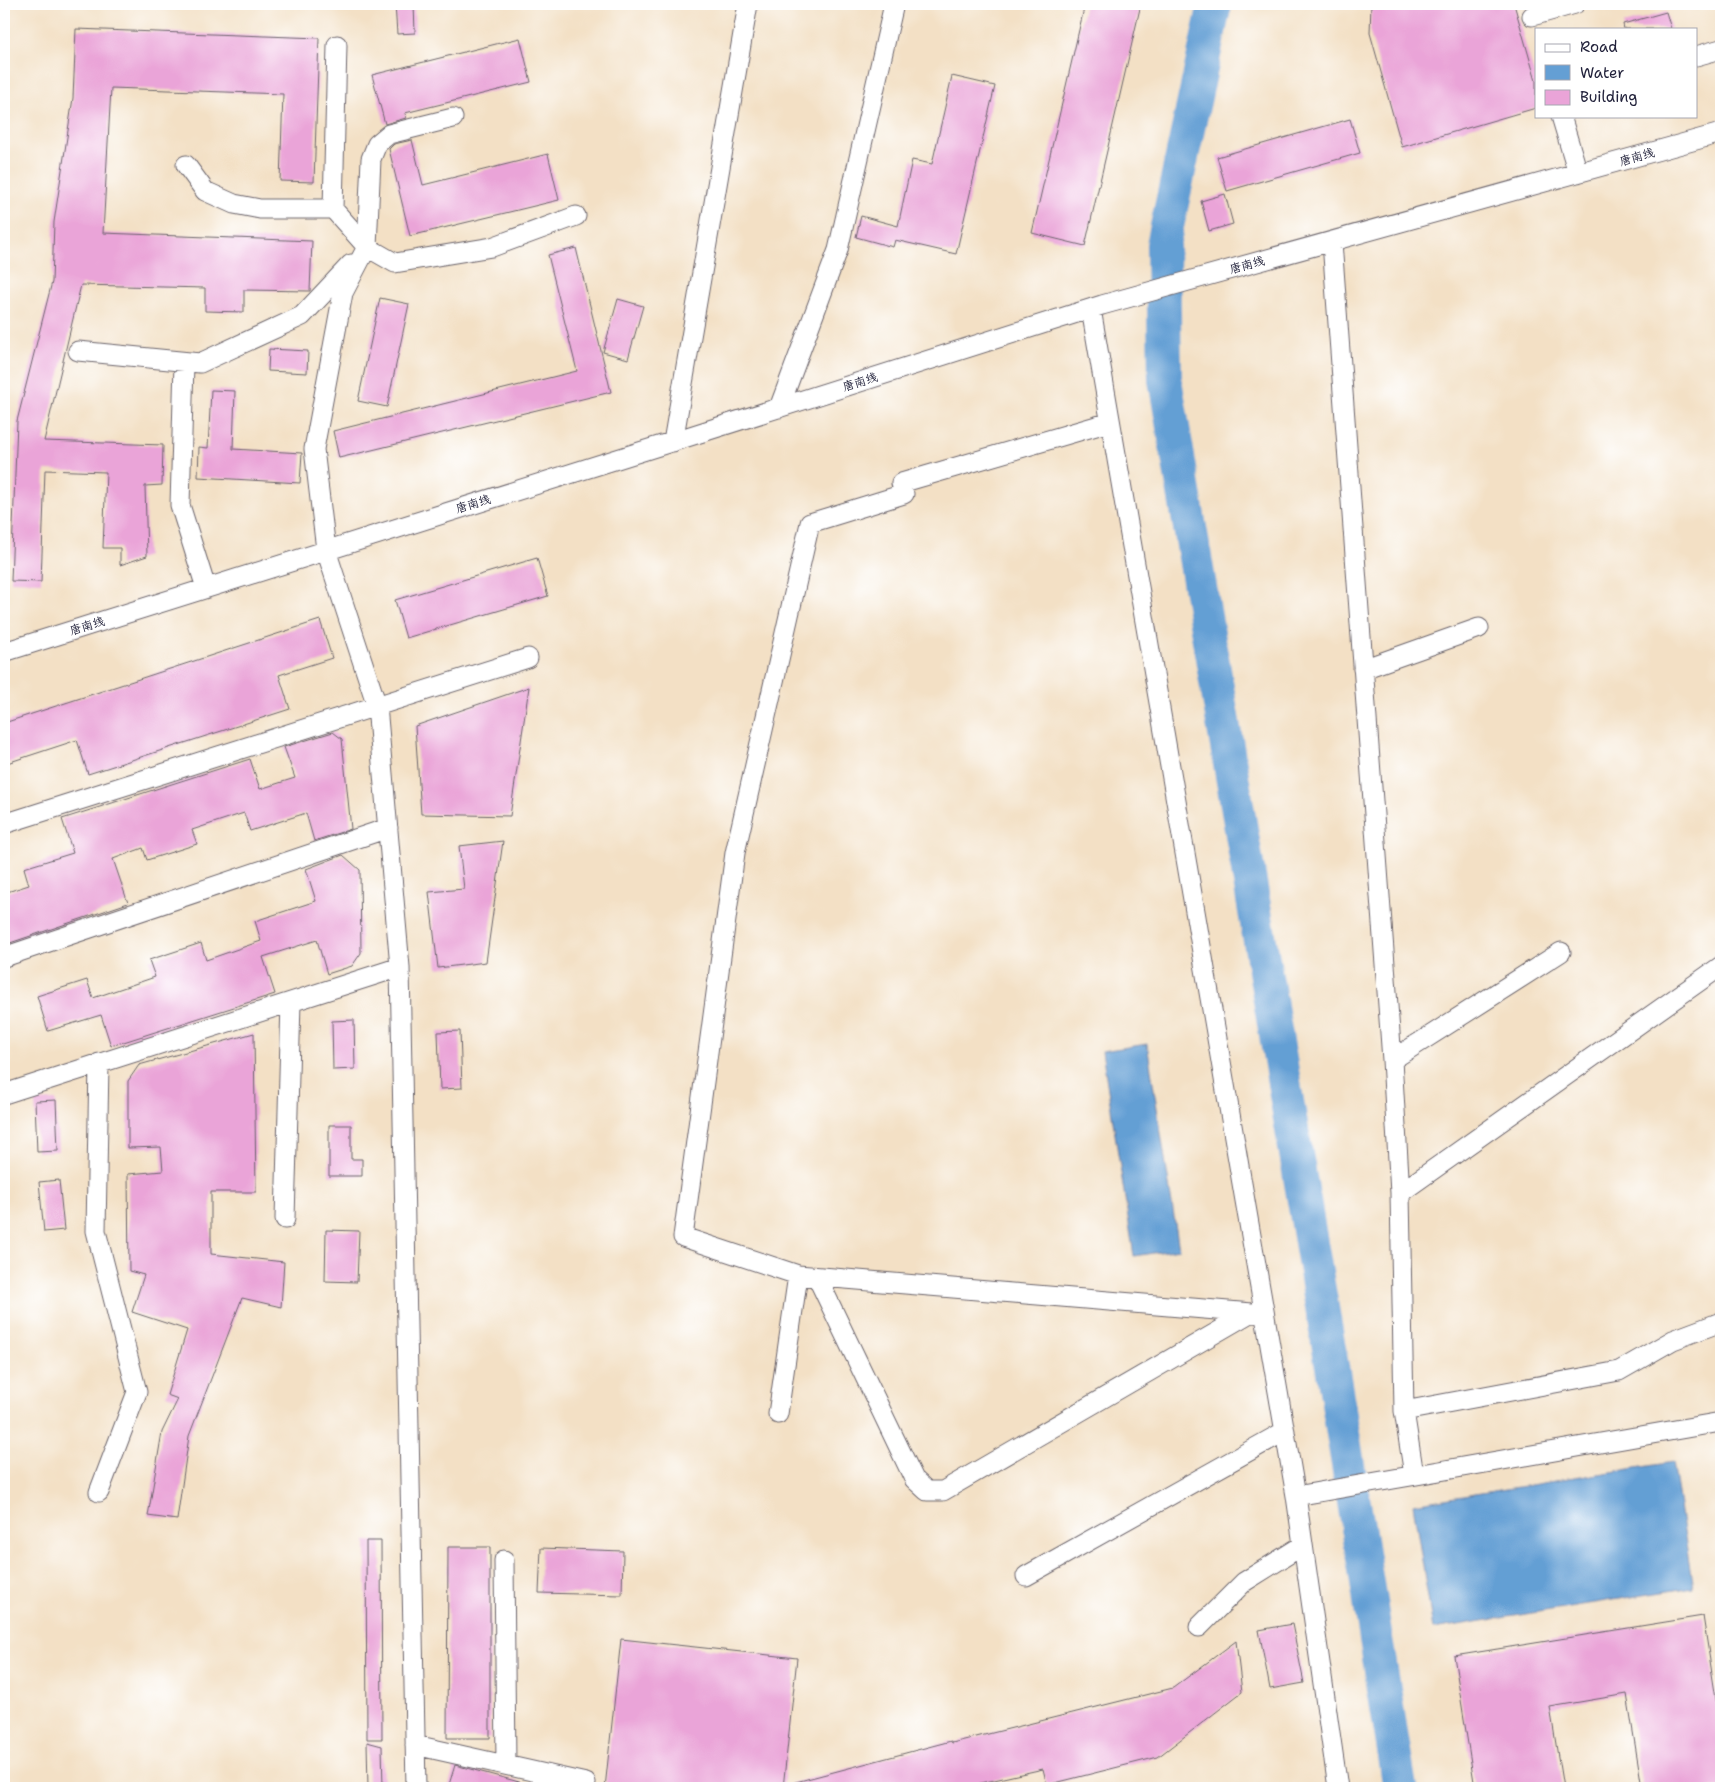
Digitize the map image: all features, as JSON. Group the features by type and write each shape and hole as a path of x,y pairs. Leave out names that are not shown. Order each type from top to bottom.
{"street":[{"path":"673,442 748,4"},
{"path":"779,408 838,250 894,4"},
{"path":"1533,16 1575,4"},
{"path":"337,45 333,209 367,247 395,263 492,247 576,216"},
{"path":"1698,55 1721,49"},
{"path":"416,1788 400,967 377,706 326,550 314,449 343,293 367,247 371,159 377,144 389,134 452,118"},
{"path":"1562,118 1578,173"},
{"name":"唐南线","path":"4,652 1096,307 1721,133"},
{"path":"186,165 205,191 234,204 260,210 333,209"},
{"path":"1332,242 1392,1060 1400,1193 1404,1411 1414,1475"},
{"path":"78,351 184,363 200,363 302,316 367,247"},
{"path":"1096,307 1110,422 1257,1314 1285,1432 1296,1496 1338,1788"},
{"path":"184,363 180,505 206,588"},
{"path":"1110,422 901,484 904,494 810,522 735,854 683,1237 798,1275 1257,1314"},
{"path":"1364,669 1479,628"},
{"path":"4,824 528,658"},
{"path":"4,957 388,828"},
{"path":"1392,1060 1561,952"},
{"path":"1400,1193 1721,966"},
{"path":"4,1094 400,967"},
{"path":"285,1219 291,1002"},
{"path":"99,1063 96,1231 137,1392 100,1492"},
{"path":"778,1414 798,1275"},
{"path":"817,1277 914,1479 927,1491 943,1491 1257,1314"},
{"path":"1404,1411 1619,1371 1673,1340 1721,1322"},
{"path":"1296,1496 1721,1422"},
{"path":"1026,1576 1285,1432"},
{"path":"1199,1627 1244,1582 1303,1545"},
{"path":"504,1560 506,1765"},
{"path":"415,1745 586,1783"}],"water":[{"path":"1147,1044 1179,1249 1134,1256 1102,1051"},
{"path":"1673,1462 1693,1587 1433,1629 1413,1504"}],"building":[{"path":"395,4 414,4 415,33 397,34"},
{"path":"1085,4 1141,4 1085,246 1032,233"},
{"path":"1371,4 1514,4 1535,78 1535,108 1402,147 1370,33"},
{"path":"1666,12 1671,28 1624,28 1623,24"},
{"path":"76,29 319,38 314,182 280,181 283,94 111,88 103,233 312,241 310,291 244,290 244,312 205,311 205,288 81,285 44,441 163,445 162,485 145,486 147,556 120,565 120,548 103,548 106,472 45,470 41,582 11,581 17,421 52,282 54,222 73,98"},
{"path":"520,38 531,82 405,113 406,118 385,124 372,75"},
{"path":"952,76 995,86 956,254 895,240 893,247 856,237 861,216 898,226 912,160 932,164"},
{"path":"1350,119 1360,153 1227,191 1217,157"},
{"path":"412,140 423,185 548,154 559,200 410,236 389,149 394,144"},
{"path":"1225,194 1233,224 1209,231 1201,201"},
{"path":"576,248 611,392 339,458 333,431 577,371 548,255"},
{"path":"380,298 409,304 387,407 358,401"},
{"path":"618,299 643,306 628,359 603,352"},
{"path":"269,349 308,351 307,373 268,371"},
{"path":"211,390 235,391 233,449 302,453 300,483 198,477 199,447 208,448"},
{"path":"537,558 548,596 406,638 395,600"},
{"path":"320,620 332,658 279,675 290,709 88,774 77,740 4,764 4,723"},
{"path":"529,687 510,816 421,814 415,726"},
{"path":"333,732 342,739 351,829 314,841 306,813 250,831 244,813 192,830 197,844 147,860 143,848 113,859 128,903 4,945 4,893 29,885 24,868 73,853 62,819 250,759 260,789 295,778 284,747"},
{"path":"503,841 486,962 438,968 429,892 464,889 459,846"},
{"path":"343,855 360,870 361,953 352,966 327,974 317,940 263,957 275,994 111,1046 101,1015 48,1031 37,996 87,980 93,998 155,977 149,960 201,943 206,960 261,941 255,921 316,901 306,869"},
{"path":"354,1020 355,1069 333,1070 332,1021"},
{"path":"460,1031 462,1088 440,1089 438,1032"},
{"path":"254,1033 256,1192 211,1192 211,1254 284,1262 281,1307 242,1298 189,1436 177,1520 148,1516 162,1432 178,1399 167,1395 187,1330 132,1312 144,1275 129,1271 128,1174 163,1171 161,1147 128,1148 128,1081 139,1065"},
{"path":"56,1100 58,1151 37,1152 35,1101"},
{"path":"329,1125 351,1125 351,1159 362,1159 362,1176 329,1176"},
{"path":"59,1180 64,1230 44,1232 39,1182"},
{"path":"326,1230 359,1231 357,1282 325,1281"},
{"path":"366,1541 381,1541 382,1739 367,1739"},
{"path":"448,1547 490,1547 490,1738 447,1738"},
{"path":"541,1548 623,1551 622,1595 539,1593"},
{"path":"1703,1616 1721,1731 1721,1788 1642,1788 1627,1694 1550,1707 1563,1788 1475,1788 1454,1656"},
{"path":"1292,1624 1304,1683 1270,1689 1259,1630"},
{"path":"621,1639 797,1658 783,1788 605,1788"},
{"path":"1236,1641 1242,1692 1158,1757 1047,1785 1043,1769 959,1788 793,1788 792,1783 951,1741 952,1743 1173,1688"},
{"path":"367,1742 382,1746 383,1788 368,1788"},
{"path":"455,1765 523,1783 522,1788 448,1788"}],"waterway":[{"path":"1215,4 1163,245 1165,380 1335,1384 1400,1788"}]}
